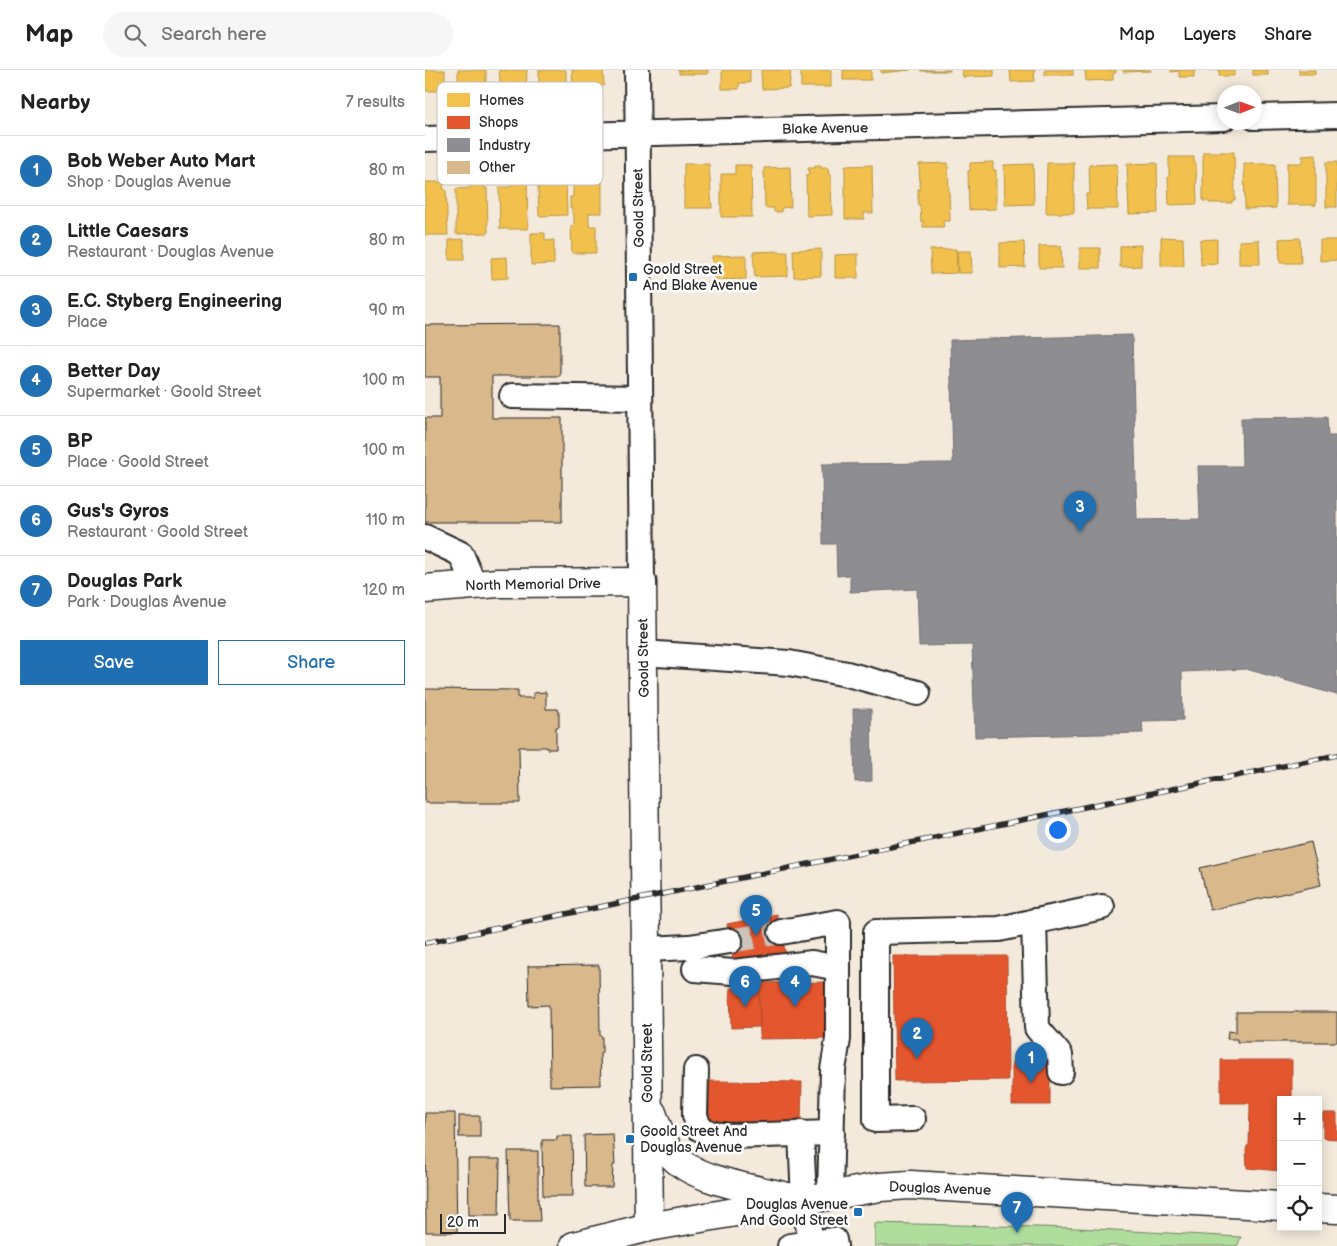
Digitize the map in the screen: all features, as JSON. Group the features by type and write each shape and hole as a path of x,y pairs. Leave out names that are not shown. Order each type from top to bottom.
{"main road":[{"name":"North Memorial Drive","path":"425,589 474,585 642,582"},
{"name":"Goold Street","path":"642,582 649,1237"},
{"path":"647,1098 660,1136 672,1156 688,1169 719,1181 803,1201"},
{"name":"Douglas Avenue","path":"574,1246 649,1237 803,1201 880,1187 910,1185 1277,1206"},
{"path":"1322,1208 1337,1209"}],"street":[{"name":"Goold Street","path":"637,70 642,582"},
{"path":"1262,117 1337,115"},
{"name":"Blake Avenue","path":"603,134 1217,118"},
{"path":"512,396 640,398"},
{"path":"425,537 461,554 474,585"},
{"path":"643,653 789,663 847,674 918,693"},
{"path":"913,1119 876,1120 876,932 999,929 1102,906"},
{"path":"1034,921 1037,1028 1060,1055 1061,1072"},
{"path":"781,932 838,922 838,1039 833,1070 830,1197"},
{"path":"692,958 730,941"},
{"path":"647,949 692,958 733,972 812,963 838,968"},
{"path":"696,1070 695,1115 699,1128 711,1134 730,1136 832,1133"},
{"path":"801,1133 803,1201 800,1244 841,1244"}],"green space":[{"path":"875,1223 1077,1228 1241,1237 1237,1246 875,1246"}],"building: Homes":[{"path":"425,70 445,70 445,82 437,82 437,91 425,91"},
{"path":"458,70 486,70 486,82 458,82"},
{"path":"499,70 527,70 526,82 500,82"},
{"path":"539,70 566,70 566,82 539,82"},
{"path":"572,70 603,70 604,86 603,82 573,82"},
{"path":"679,70 708,70 708,74 679,74"},
{"path":"722,70 750,70 750,83 739,83 739,89 722,89"},
{"path":"761,70 791,70 789,88 762,89"},
{"path":"801,70 831,70 831,87 801,87"},
{"path":"843,70 871,70 871,80 843,80"},
{"path":"881,70 910,70 881,73"},
{"path":"950,70 950,71 921,71"},
{"path":"962,70 994,70 994,76 963,77"},
{"path":"1010,70 1035,70 1034,81 1011,82"},
{"path":"1045,70 1073,70 1073,75 1045,75"},
{"path":"1085,70 1116,70 1116,73 1113,73 1113,80 1086,81"},
{"path":"1123,70 1151,70 1151,71 1123,72"},
{"path":"1171,70 1196,71 1194,71 1194,77 1179,77 1179,71 1171,72"},
{"path":"1219,70 1234,70 1234,76 1219,76"},
{"path":"1253,70 1268,70 1268,75 1253,75"},
{"path":"1299,70 1315,70 1315,74 1299,74"},
{"path":"1203,152 1234,152 1235,200 1232,200 1232,203 1209,203 1209,201 1203,201"},
{"path":"1316,155 1316,205 1287,205 1287,163 1302,163 1302,156"},
{"path":"1169,157 1194,157 1194,163 1196,163 1197,204 1169,205"},
{"path":"993,162 993,170 996,170 996,209 969,210 968,171 970,171 970,163"},
{"path":"1326,162 1337,162 1337,207 1326,207"},
{"path":"948,163 950,221 943,221 944,227 923,227 920,205 918,205 918,189 920,189 919,164"},
{"path":"1047,163 1074,163 1074,213 1046,213"},
{"path":"1157,163 1158,213 1129,214 1127,164"},
{"path":"684,164 709,164 712,208 684,208"},
{"path":"1033,164 1034,204 1005,205 1004,165"},
{"path":"1117,164 1118,209 1087,209 1086,194 1090,194 1089,165"},
{"path":"1244,164 1275,164 1276,208 1245,209"},
{"path":"735,165 751,165 752,217 721,217 721,174 735,174"},
{"path":"872,165 873,213 864,213 864,219 845,219 845,166"},
{"path":"815,166 828,168 829,175 831,175 832,215 807,216 806,175 809,175 808,168 815,168"},
{"path":"790,167 791,207 781,208 781,212 774,212 774,208 765,208 764,168"},
{"path":"425,182 437,182 437,185 443,185 444,190 446,190 448,235 425,235"},
{"path":"470,185 484,185 484,188 487,188 488,233 456,234 456,189 470,188"},
{"path":"511,185 527,185 528,229 500,229 499,187 511,187"},
{"path":"566,185 567,215 539,216 538,186"},
{"path":"573,185 602,185 602,213 589,213 589,226 596,226 596,253 572,253 571,226 574,226 574,214 572,214 572,208 570,208 570,197 573,197"},
{"path":"531,233 545,233 545,241 554,240 554,264 531,265"},
{"path":"1161,237 1183,238 1184,266 1161,266"},
{"path":"1300,238 1301,263 1280,263 1279,239"},
{"path":"464,239 464,260 449,260 449,240"},
{"path":"1217,239 1217,264 1201,265 1200,240"},
{"path":"1259,240 1260,264 1239,264 1239,241"},
{"path":"1320,240 1337,240 1337,260 1320,261"},
{"path":"1024,242 1025,267 1000,268 1000,243"},
{"path":"1141,245 1141,266 1120,267 1120,246"},
{"path":"1039,246 1061,246 1062,268 1039,268"},
{"path":"1080,248 1100,248 1100,268 1080,268"},
{"path":"821,249 821,276 794,277 793,250"},
{"path":"956,249 957,273 931,274 930,250"},
{"path":"957,251 971,251 972,273 958,273"},
{"path":"753,252 788,252 788,276 755,277"},
{"path":"858,254 858,278 835,278 835,255"},
{"path":"746,255 746,279 713,280 712,256"},
{"path":"507,257 508,278 492,279 491,258"}],"building: Shops":[{"path":"777,914 786,955 734,965 727,924"},
{"path":"893,956 1007,956 1008,1080 895,1081"},
{"path":"829,982 830,1038 760,1039 759,983"},
{"path":"730,988 759,988 760,1027 731,1028"},
{"path":"1221,1060 1292,1060 1292,1096 1277,1096 1277,1171 1247,1168 1246,1150 1249,1145 1250,1103 1221,1103"},
{"path":"1012,1062 1050,1062 1050,1105 1012,1105"},
{"path":"709,1081 802,1082 801,1122 709,1122"},
{"path":"1323,1113 1337,1113 1337,1139 1323,1138"}],"building: Industry":[{"path":"1132,335 1137,520 1200,519 1198,466 1242,466 1241,418 1327,417 1328,436 1337,436 1337,695 1246,669 1182,672 1183,720 1142,721 1143,733 975,737 972,645 919,646 917,589 850,592 850,575 837,576 836,544 823,544 822,464 953,463 950,340"},
{"path":"853,709 871,709 872,781 855,782"}],"building: Other":[{"path":"560,324 560,376 492,376 492,418 562,418 562,522 425,522 425,418 440,418 440,377 425,377 425,325"},
{"path":"425,689 518,690 518,698 533,698 533,693 546,692 546,709 558,709 559,712 559,727 556,727 556,749 547,749 547,747 519,747 520,803 425,803"},
{"path":"1311,842 1321,885 1210,910 1200,868"},
{"path":"599,965 600,1036 602,1036 602,1053 600,1053 601,1085 550,1086 549,1005 529,1006 528,966"},
{"path":"1236,1012 1337,1012 1337,1042 1237,1042 1237,1039 1227,1039 1228,1031 1236,1032"},
{"path":"425,1113 455,1113 457,1232 426,1232"},
{"path":"459,1116 480,1116 480,1137 459,1137"},
{"path":"613,1134 615,1165 613,1165 612,1187 585,1187 584,1135"},
{"path":"557,1136 572,1136 573,1196 543,1196 542,1140 557,1140"},
{"path":"508,1151 538,1151 540,1221 510,1221"},
{"path":"468,1159 500,1159 499,1215 469,1215"}],"tunnel":[{"path":"730,941 781,932"}],"railway":[{"path":"425,943 1337,755"}],"place":[{"name":"Goold Street And Blake Avenue","path":"633,277"},
{"name":"E.C. Styberg Engineering","path":"1080,532"},
{"name":"BP","path":"756,936"},
{"name":"Gus's Gyros","path":"745,1007"},
{"name":"Better Day","path":"795,1007"},
{"name":"Little Caesars","path":"917,1059"},
{"name":"Bob Weber Auto Mart","path":"1031,1083"},
{"name":"Goold Street And Douglas Avenue","path":"630,1139"},
{"name":"Douglas Avenue And Goold Street","path":"858,1212"},
{"name":"Douglas Park","path":"1017,1233"}]}
